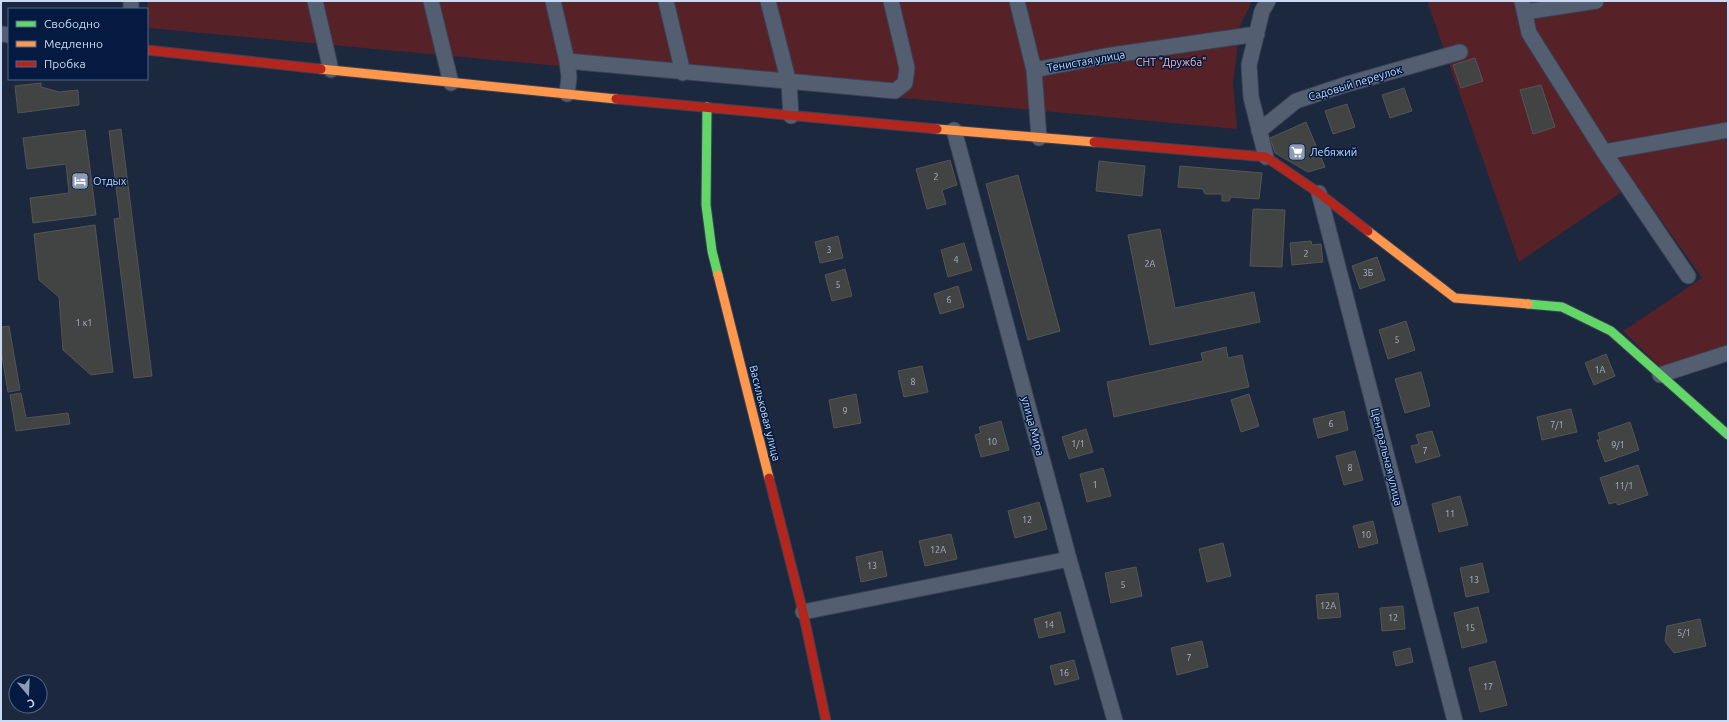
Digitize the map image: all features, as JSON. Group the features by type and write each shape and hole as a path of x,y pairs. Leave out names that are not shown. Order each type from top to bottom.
{"street":[{"path":"315,1 331,70"},
{"path":"431,1 451,83"},
{"path":"553,1 567,61 569,77 567,94"},
{"path":"666,1 684,73"},
{"path":"768,1 788,83 791,116"},
{"path":"567,61 895,92 905,83 907,68 890,1"},
{"path":"1017,1 1034,70 1039,138"},
{"path":"1266,157 1251,97 1249,65 1262,11 1268,1"},
{"path":"1596,1 1524,7 1529,33 1604,152 1688,276"},
{"name":"Тенистая улица","path":"1034,70 1105,56 1257,34"},
{"path":"148,50 451,83 791,116 1266,157 1319,193 1455,298 1562,307 1611,331 1728,435"},
{"name":"Садовый переулок","path":"1259,131 1296,101 1344,85 1460,52"},
{"name":"Васильковая улица","path":"708,107 706,206 712,251 803,612 826,721"},
{"name":"улица Мира","path":"954,130 1069,559 1115,721"},
{"path":"1604,152 1728,130"},
{"name":"Центральная улица","path":"1319,193 1455,721"},
{"path":"1660,375 1728,353"},
{"path":"803,612 1069,559"}],"green space":[{"name":"СНТ \"Дружба\"","path":"147,1 1252,1 1240,26 1233,83 1237,129 149,28"},
{"path":"1427,1 1728,1 1728,353 1666,373 1623,331 1702,278 1635,183 1519,262"}],"building":[{"path":"1475,58 1483,81 1461,88 1453,65"},
{"path":"41,83 41,87 59,92 78,90 79,105 18,113 15,86"},
{"path":"1541,85 1555,127 1533,134 1520,90"},
{"path":"1404,88 1412,111 1390,118 1382,95"},
{"path":"1347,104 1355,127 1333,134 1325,111"},
{"path":"1306,122 1325,167 1308,172 1275,153 1270,138"},
{"path":"121,129 152,376 134,378 114,219 120,218 109,131"},
{"name":"Отдых","path":"85,130 96,215 33,223 30,198 69,193 66,164 27,169 23,138"},
{"path":"950,160 957,185 942,190 946,204 927,209 916,169"},
{"path":"1099,161 1145,166 1142,196 1096,191"},
{"path":"1180,166 1262,173 1259,199 1231,197 1229,201 1222,201 1222,194 1205,194 1203,189 1178,187"},
{"path":"1018,175 1060,331 1028,340 986,184"},
{"path":"1253,209 1285,210 1282,267 1250,266"},
{"path":"95,225 113,372 91,375 63,350 59,297 39,280 34,234"},
{"path":"1160,229 1175,308 1254,292 1260,322 1150,345 1128,235"},
{"path":"838,236 843,258 820,263 815,242"},
{"path":"1311,241 1312,245 1321,244 1323,262 1292,265 1290,243"},
{"path":"964,243 972,270 948,277 941,250"},
{"path":"1377,257 1385,280 1360,289 1352,266"},
{"path":"845,269 852,296 832,301 825,275"},
{"path":"958,286 964,307 940,314 934,294"},
{"path":"1406,321 1415,350 1388,359 1379,330"},
{"path":"9,326 20,390 8,392 1,350 1,327"},
{"path":"1226,347 1228,358 1242,355 1249,387 1114,417 1107,382 1203,361 1201,353"},
{"path":"1606,354 1615,376 1594,385 1585,363"},
{"path":"922,366 928,392 904,397 898,371"},
{"path":"1421,372 1430,406 1405,413 1395,379"},
{"path":"21,393 26,418 68,413 70,424 16,431 10,395"},
{"path":"856,394 861,423 834,428 829,400"},
{"path":"1249,394 1259,426 1241,432 1231,400"},
{"path":"1571,409 1577,432 1542,440 1537,417"},
{"path":"1344,411 1348,430 1318,438 1313,419"},
{"path":"1001,421 1009,450 981,457 975,435 981,433 979,427"},
{"path":"1630,422 1639,450 1605,462 1597,440 1600,440 1598,433"},
{"path":"1086,429 1093,452 1069,459 1062,437"},
{"path":"1432,431 1440,456 1416,463 1411,446 1419,444 1416,435"},
{"path":"1355,451 1363,480 1344,485 1336,456"},
{"path":"1638,465 1648,495 1618,505 1616,502 1609,504 1600,478"},
{"path":"1103,468 1111,496 1087,502 1080,474"},
{"path":"1460,496 1468,525 1439,532 1432,504"},
{"path":"1039,502 1047,529 1015,538 1008,511"},
{"path":"1373,521 1378,543 1359,548 1353,526"},
{"path":"951,534 957,559 925,566 919,541"},
{"path":"1223,543 1231,576 1207,582 1199,549"},
{"path":"882,551 887,576 861,582 856,557"},
{"path":"1482,563 1489,592 1466,597 1460,568"},
{"path":"1136,567 1142,596 1111,603 1105,573"},
{"path":"1338,593 1341,617 1318,619 1316,595"},
{"path":"1403,606 1405,629 1382,631 1380,608"},
{"path":"1478,607 1487,642 1462,648 1454,613"},
{"path":"1060,612 1065,632 1039,638 1034,619"},
{"path":"1700,619 1706,646 1674,653 1665,641 1667,626"},
{"path":"1202,641 1208,667 1177,675 1171,648"},
{"path":"1410,648 1413,662 1396,666 1393,652"},
{"path":"1074,660 1079,679 1055,685 1050,666"},
{"path":"1495,661 1507,705 1480,712 1469,668"}],"traffic: fast":[{"path":"707,107 706,205 712,251 718,275"},
{"path":"1528,304 1562,307 1611,331 1728,435"}],"traffic: slow":[{"path":"321,69 616,99"},
{"path":"937,129 1094,142"},
{"path":"1368,231 1455,298 1528,304"},
{"path":"718,275 769,478"}],"traffic: jam":[{"path":"148,50 321,69"},
{"path":"616,99 937,129"},
{"path":"1094,142 1266,157 1319,193 1368,231"},
{"path":"769,478 803,612 826,721"}],"place":[{"name":"Лебяжий","path":"1297,152"},
{"name":"Отдых","path":"80,181"}]}
